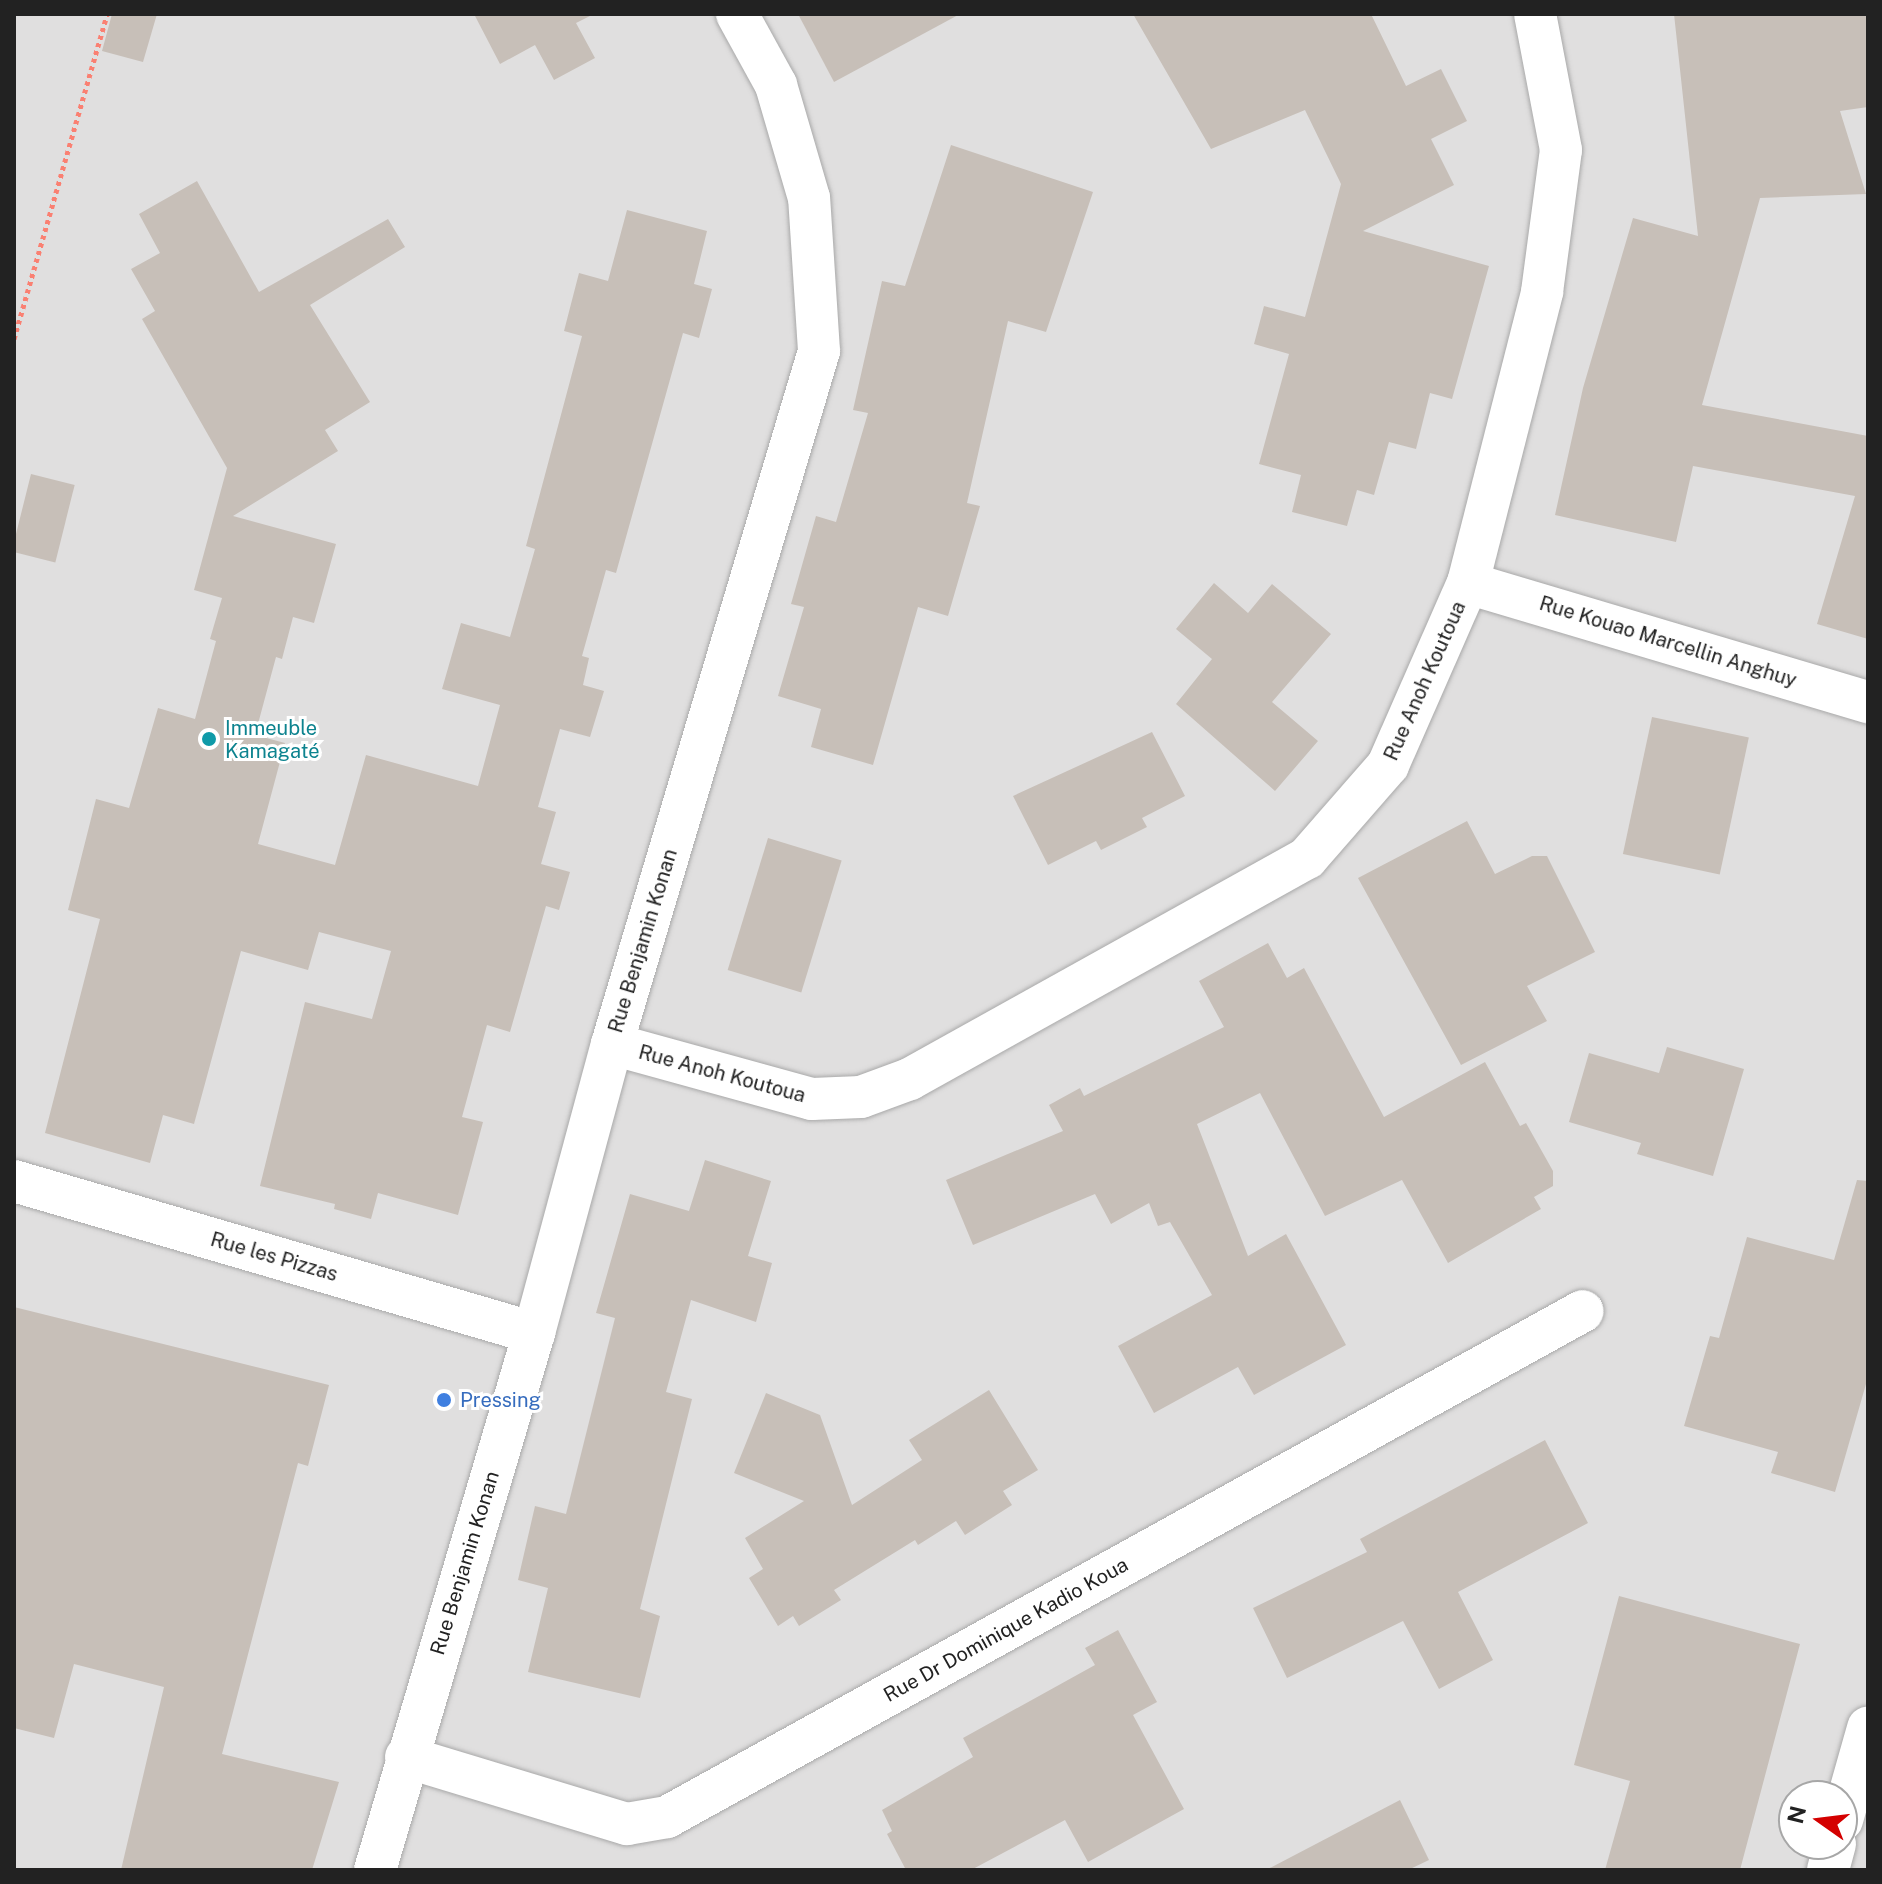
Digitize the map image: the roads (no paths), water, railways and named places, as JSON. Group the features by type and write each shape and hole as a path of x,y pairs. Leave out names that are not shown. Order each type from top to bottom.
{"street":[{"name":"Rue Benjamin Konan","path":"375,1870 534,1333 612,1044 819,351 809,198 776,85 737,14"},
{"name":"Rue Anoh Koutoua","path":"612,1044 812,1099 861,1097 910,1079 1307,858 1388,765 1468,583 1542,292 1561,150 1535,14"},
{"name":"Rue Kouao Marcellin Anghuy","path":"1468,583 1868,702"},
{"name":"Rue les Pizzas","path":"14,1181 534,1333"},
{"name":"Rue Dr Dominique Kadio Koua","path":"406,1757 627,1824 667,1817 1583,1311"},
{"path":"1853,1780 1868,1728"}],"place":[{"name":"Immeuble Kamagaté","path":"209,739"},
{"name":"Pressing","path":"444,1400"}]}
